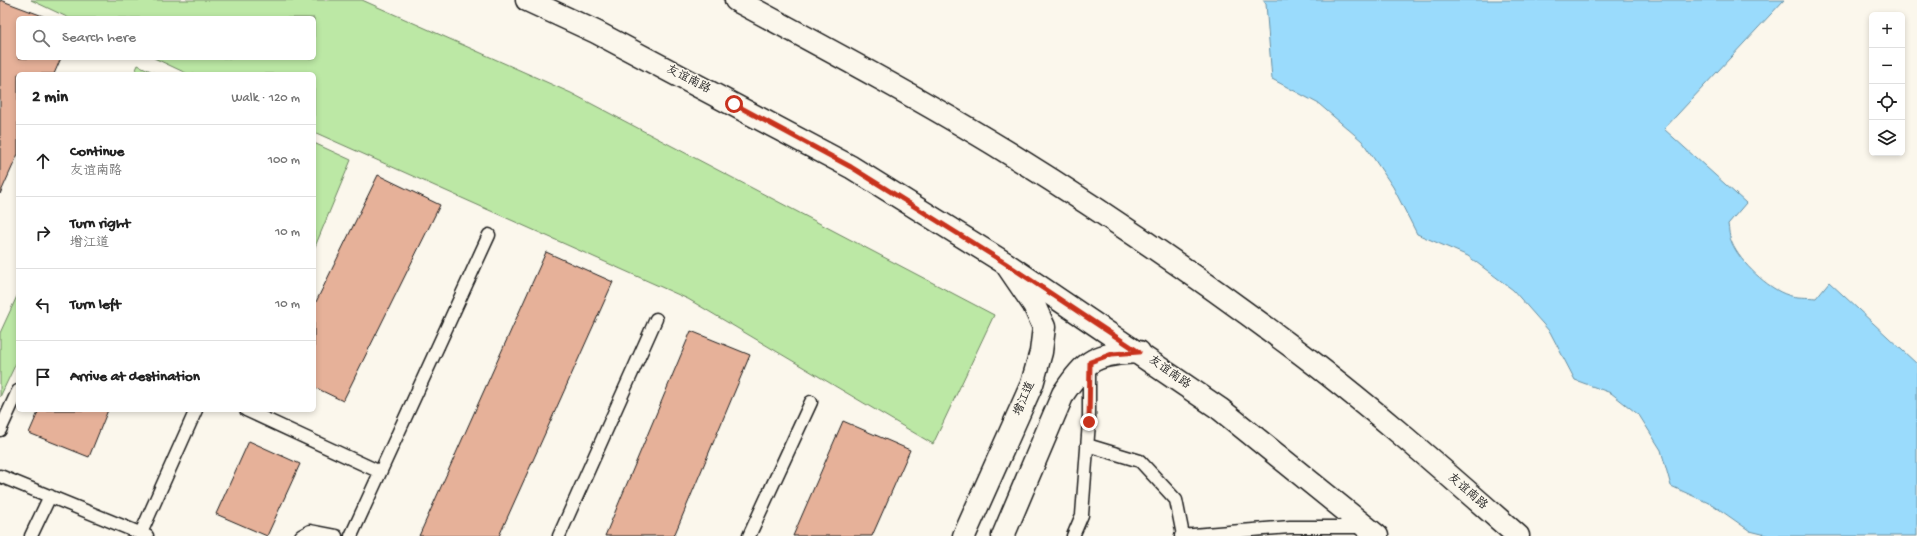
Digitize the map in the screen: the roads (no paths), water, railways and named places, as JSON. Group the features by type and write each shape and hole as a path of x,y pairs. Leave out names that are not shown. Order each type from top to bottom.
{"main road":[{"name":"友谊南路","path":"527,0 602,36 851,167 1005,263 1139,352 1220,409 1371,531"},
{"name":"友谊南路","path":"736,0 877,76 1007,153 1149,245 1290,345 1345,387 1518,536"},
{"name":"增江道","path":"964,536 1032,384 1041,352 1044,327 1042,322 1034,305 1005,263"},
{"path":"1003,536 1063,394 1075,376 1090,362 1112,354 1139,352"}],"lane":[{"path":"350,536 489,235"},
{"path":"559,536 656,319"},
{"path":"1073,536 1082,515 1087,445 1090,362"},
{"path":"0,430 16,395"},
{"path":"749,536 811,402"},
{"path":"0,476 144,535 195,412"},
{"path":"250,412 380,472"},
{"path":"1087,445 1140,461 1176,500 1182,535 1290,527 1371,531"},
{"path":"31,536 50,496"},
{"path":"301,536 310,530 336,536"}],"water":[{"path":"1263,0 1784,0 1664,129 1746,203 1728,224 1731,241 1736,250 1741,258 1756,274 1780,292 1798,297 1816,298 1829,282 1917,364 1917,536 1770,536 1750,531 1713,505 1671,486 1661,450 1639,415 1611,393 1575,380 1550,332 1513,290 1468,256 1417,234 1393,187 1362,141 1319,104 1272,79 1266,4"}]}
